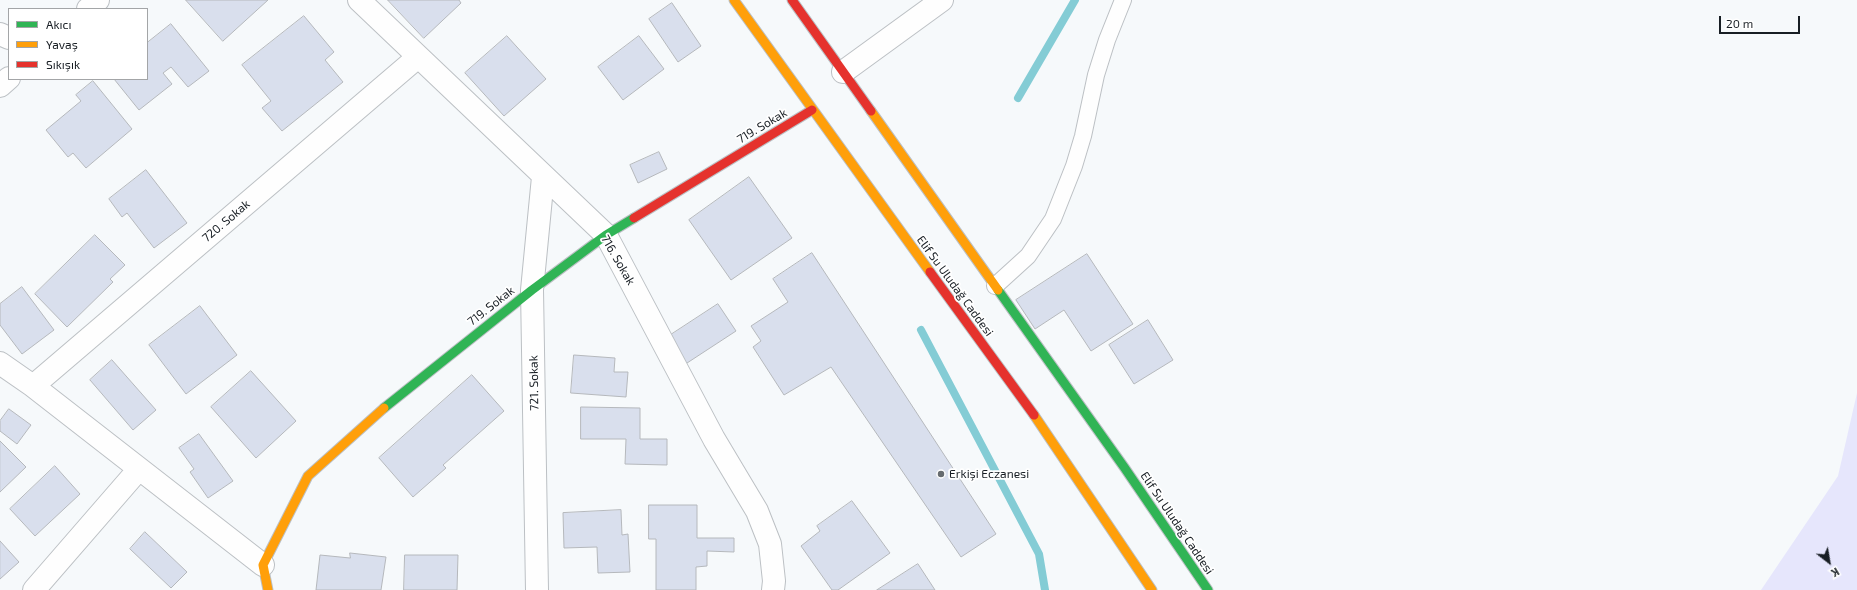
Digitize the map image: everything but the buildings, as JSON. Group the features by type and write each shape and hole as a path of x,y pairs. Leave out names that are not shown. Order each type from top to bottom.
{"main road":[{"name":"Elif Su Uludağ Caddesi","path":"734,0 1036,418 1152,590"},
{"name":"Elif Su Uludağ Caddesi","path":"792,0 1124,467 1208,590"},
{"name":"719. Sokak","path":"263,565 308,476 395,398 532,290 606,235 812,110"},
{"path":"263,565 268,590"}],"street":[{"path":"89,8 98,0"},
{"name":"716. Sokak","path":"359,0 606,235 714,438 757,511 770,544 776,587"},
{"path":"843,72 942,0"},
{"name":"720. Sokak","path":"33,386 418,57"},
{"path":"0,86 8,79"},
{"name":"721. Sokak","path":"537,590 532,290 543,176"},
{"path":"0,363 33,386 263,565"},
{"path":"34,590 139,469"}],"lane":[{"path":"995,286 1028,256 1040,240 1055,213 1074,166 1087,121 1096,74 1106,40 1122,0"},
{"path":"1139,570 1144,590"}],"shaded area":[{"path":"1857,393 1857,590 1761,590 1838,476"}],"waterway":[{"path":"1018,98 1075,0"},
{"path":"921,330 1039,554 1045,590"}],"traffic: fast":[{"path":"384,408 532,290 606,235 634,218"},
{"path":"998,290 1124,467 1208,590"}],"traffic: slow":[{"path":"734,0 930,272"},
{"path":"871,111 998,290"},
{"path":"268,590 263,565 308,476 384,408"},
{"path":"1034,415 1152,590"}],"traffic: jam":[{"path":"792,0 871,111"},
{"path":"634,218 812,110"},
{"path":"930,272 1034,415"}],"place":[{"name":"Erkişi Eczanesi","path":"941,474"}]}
